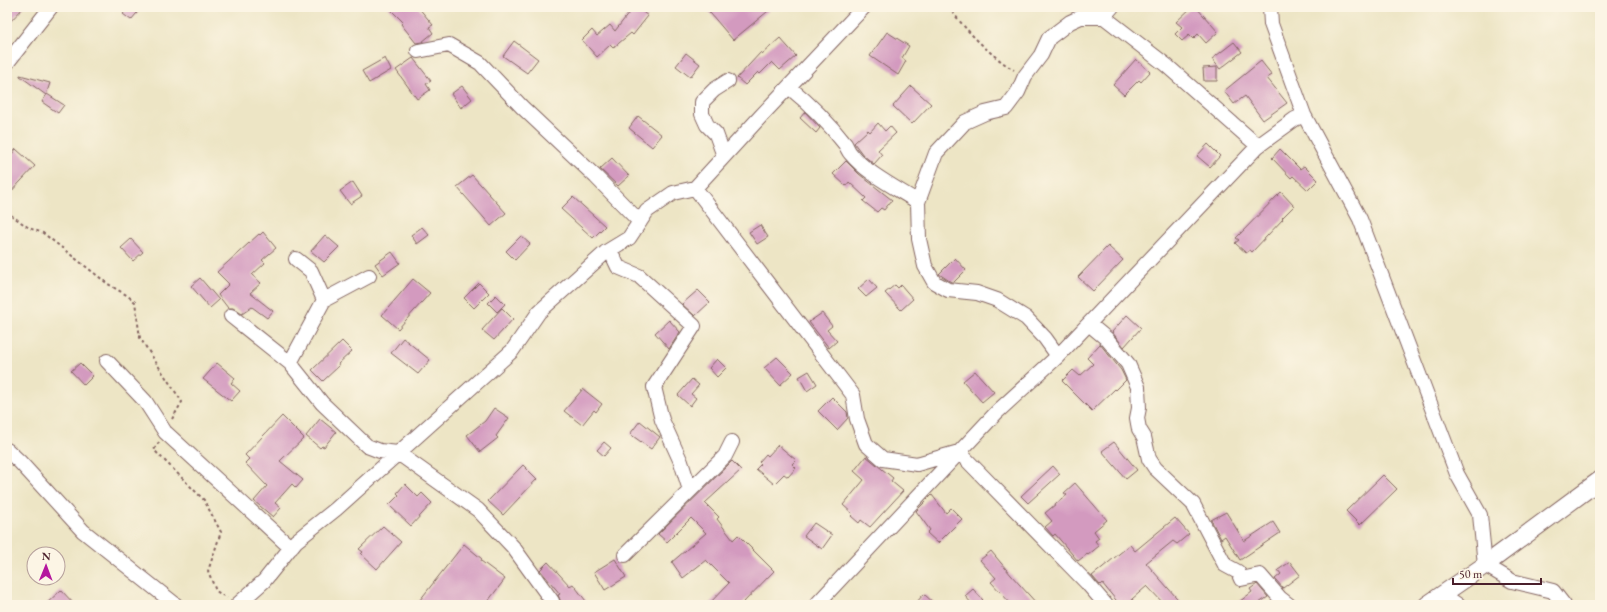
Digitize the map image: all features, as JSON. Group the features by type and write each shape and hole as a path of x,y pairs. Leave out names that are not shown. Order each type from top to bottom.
{"main road":[{"path":"1427,605 1600,480"}],"street":[{"path":"7,63 51,7"},
{"path":"237,605 264,581 296,541 336,509 512,351 539,312 610,250 629,238 647,211 673,193 695,188 864,7"},
{"path":"1091,7 1108,12 1166,66 1258,146"},
{"path":"1270,7 1271,24 1304,115 1360,219 1457,474 1480,515 1484,565 1512,581 1553,591 1564,605"},
{"path":"1058,356 1045,338 1026,318 997,300 977,293 948,290 934,282 925,266 919,239 918,202 936,152 965,122 985,113 1006,108 1018,92 1025,76 1041,55 1049,38 1070,22 1081,17 1108,12"},
{"path":"418,51 449,45 480,63 522,107 596,177 640,222"},
{"path":"724,156 716,134 707,125 702,114 702,102 714,90 728,81"},
{"path":"789,87 820,113 845,144 850,154 866,168 918,202"},
{"path":"816,605 997,412 1058,356 1258,146 1295,119 1304,115"},
{"path":"695,188 852,395 857,419 866,444 883,459 916,464 959,452"},
{"path":"610,250 618,267 639,276 694,326 654,387 662,420 681,462 690,490"},
{"path":"296,259 311,271 324,300"},
{"path":"290,363 324,300 369,276"},
{"path":"231,316 290,363 322,403 367,446 380,451 398,453 478,510 513,547 553,605"},
{"path":"1089,324 1107,340 1128,364 1138,387 1139,408 1137,418 1139,429 1144,437 1148,454 1155,468 1193,504 1226,565 1238,572 1241,579 1260,575 1280,598 1289,605"},
{"path":"107,361 145,401 165,432 291,548"},
{"path":"625,555 725,456 732,442"},
{"path":"7,450 20,462 83,531 176,605"},
{"path":"959,452 1087,583 1106,605"},
{"path":"1442,594 1458,605"}],"path":[{"path":"949,7 954,15 981,43 1006,65 1025,76"}],"building":[{"path":"7,7 24,7 7,25"},
{"path":"129,7 142,7 131,20 123,14"},
{"path":"388,7 418,7 433,25 429,27 433,33 422,42 416,43 401,24 403,22"},
{"path":"621,7 636,7 648,16 633,35 631,33 613,48 610,45 597,57 582,40 592,30 597,36 610,25 615,31 629,13"},
{"path":"705,7 773,7 733,40"},
{"path":"1192,7 1196,7 1218,32 1206,43 1198,34 1193,39 1189,35 1182,41 1175,34 1182,27 1176,22"},
{"path":"887,32 909,46 902,58 906,61 898,75 870,56"},
{"path":"780,38 796,56 780,70 772,62 760,74 758,72 745,85 737,78 761,52 762,54"},
{"path":"514,41 538,59 527,73 503,56"},
{"path":"1234,42 1242,52 1220,69 1212,59"},
{"path":"686,53 700,64 690,77 676,66"},
{"path":"385,58 391,70 369,83 362,71"},
{"path":"413,58 431,81 426,84 430,90 417,99 396,70"},
{"path":"1136,59 1150,72 1141,82 1139,80 1124,95 1113,85"},
{"path":"1261,61 1272,75 1267,78 1287,103 1263,120 1245,96 1234,104 1224,91"},
{"path":"1217,67 1217,81 1204,81 1203,68"},
{"path":"20,76 50,83 46,95"},
{"path":"462,86 472,99 461,108 451,94"},
{"path":"911,86 931,104 912,124 893,106"},
{"path":"47,94 64,105 58,113 42,102"},
{"path":"805,112 820,128 816,133 800,118"},
{"path":"638,116 662,135 652,147 629,128"},
{"path":"878,123 885,131 890,126 896,133 878,150 882,155 874,164 863,155 854,143 868,130 870,132"},
{"path":"1208,144 1220,156 1210,167 1197,156"},
{"path":"16,149 35,166 7,196 7,160"},
{"path":"1280,149 1300,169 1304,166 1318,180 1308,190 1293,176 1291,178 1272,158"},
{"path":"612,158 629,176 618,186 600,169"},
{"path":"846,161 859,174 892,200 884,210 881,208 877,212 863,201 866,198 849,182 846,186 833,174"},
{"path":"472,175 506,213 491,226 457,187"},
{"path":"353,182 362,196 350,204 340,191"},
{"path":"1281,192 1294,206 1252,252 1250,250 1246,253 1235,243 1239,240 1236,238"},
{"path":"573,197 605,226 593,238 561,209"},
{"path":"760,225 768,237 757,244 749,232"},
{"path":"422,227 429,235 417,244 411,235"},
{"path":"263,232 276,248 262,260 265,263 252,275 261,283 250,293 273,311 267,318 252,307 242,314 233,308 228,308 218,295 229,284 217,272"},
{"path":"325,235 339,247 324,262 311,251"},
{"path":"521,236 530,244 515,260 506,251"},
{"path":"131,239 143,252 133,261 121,248"},
{"path":"1108,246 1123,260 1093,291 1078,277"},
{"path":"392,252 400,263 383,275 375,264"},
{"path":"955,258 966,270 954,282 951,282 939,274"},
{"path":"200,278 219,300 210,308 191,286"},
{"path":"413,279 430,293 398,329 382,315"},
{"path":"869,279 877,288 866,297 858,289"},
{"path":"479,283 489,293 474,308 464,298"},
{"path":"895,285 898,288 901,285 913,299 901,310 885,293"},
{"path":"698,290 710,302 695,316 682,304"},
{"path":"496,295 505,304 497,312 488,303"},
{"path":"502,308 513,319 494,340 482,330"},
{"path":"822,313 832,326 827,330 837,341 829,348 809,322"},
{"path":"1127,315 1141,328 1124,347 1112,332"},
{"path":"669,320 680,332 669,349 655,333"},
{"path":"403,338 430,360 418,374 391,353"},
{"path":"342,341 352,351 323,381 312,370"},
{"path":"1100,344 1121,370 1126,380 1092,411 1062,381 1073,370 1080,376 1093,364 1087,358"},
{"path":"777,357 793,373 780,385 764,368"},
{"path":"717,359 726,368 717,377 709,368"},
{"path":"80,363 93,376 84,385 71,371"},
{"path":"217,363 235,378 231,383 240,391 231,401 203,379"},
{"path":"809,371 817,384 807,391 799,377"},
{"path":"975,371 994,392 982,402 963,381"},
{"path":"692,379 699,385 691,394 696,398 690,406 678,395"},
{"path":"583,389 602,404 596,412 594,410 582,425 564,411"},
{"path":"832,397 847,412 848,418 837,430 818,411"},
{"path":"494,408 509,418 496,436 498,438 480,452 467,435 485,421"},
{"path":"282,416 304,438 280,461 303,480 296,488 292,484 275,503 281,508 273,517 254,501 267,486 245,463 249,459 245,455"},
{"path":"320,419 336,432 324,447 322,446 320,448 306,436"},
{"path":"640,421 660,437 651,449 630,434"},
{"path":"604,442 611,448 604,456 597,450"},
{"path":"1114,442 1137,470 1126,479 1102,451"},
{"path":"778,445 796,460 792,464 796,468 788,477 784,474 774,484 756,469 761,464 759,462 766,454 768,456"},
{"path":"866,456 893,478 891,481 903,491 870,527 861,520 859,523 851,516 853,514 843,505 864,480 854,471"},
{"path":"732,461 741,470 705,503 719,517 717,519 733,540 738,535 774,571 741,605 708,605 729,583 706,560 683,578 672,562 706,533 691,518 667,542 658,534"},
{"path":"523,465 537,479 503,515 488,501"},
{"path":"1053,466 1060,474 1028,503 1021,496"},
{"path":"1383,475 1397,489 1360,525 1346,511"},
{"path":"1075,483 1107,520 1094,531 1099,538 1095,541 1099,546 1078,561 1055,534 1053,536 1045,527 1052,521 1045,513 1067,495 1064,493"},
{"path":"405,484 418,497 422,493 432,503 411,526 389,505 399,495 397,493"},
{"path":"932,495 946,513 951,508 962,519 938,543 927,533 930,530 916,511"},
{"path":"1226,512 1244,541 1273,522 1280,533 1240,560 1225,536 1221,539 1211,520"},
{"path":"1175,518 1189,534 1177,544 1173,541 1146,563 1183,605 1165,605 1147,586 1132,599 1136,605 1120,605 1102,583 1100,585 1092,576 1130,545 1135,551"},
{"path":"814,523 832,535 822,549 804,536"},
{"path":"383,526 401,542 377,569 361,554 363,552 359,549"},
{"path":"464,544 482,559 481,561 505,579 485,605 416,605"},
{"path":"991,551 1038,605 1012,605 991,582 996,578 980,560"},
{"path":"615,559 626,577 605,590 594,572"},
{"path":"548,562 570,586 573,584 589,605 562,605 558,595 560,594 540,570"},
{"path":"1290,562 1300,575 1283,588 1275,579 1281,574 1278,570"},
{"path":"1257,584 1268,597 1256,605 1235,605 1252,592 1250,589"},
{"path":"973,589 983,600 976,605 973,605 965,596"},
{"path":"61,590 75,605 45,605"},
{"path":"924,594 936,605 914,605"}]}
